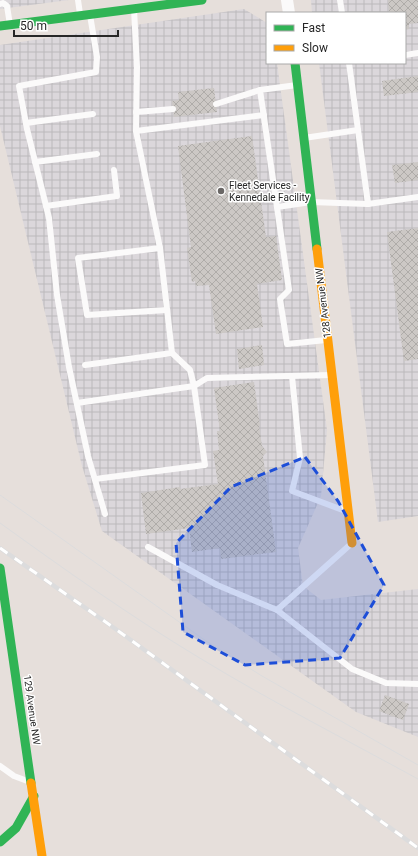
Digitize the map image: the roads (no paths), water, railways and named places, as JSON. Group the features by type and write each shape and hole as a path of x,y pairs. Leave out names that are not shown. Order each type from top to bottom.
{"street":[{"path":"0,26 202,0"},
{"path":"287,0 289,12"},
{"name":"128 Avenue NW","path":"295,64 352,543"},
{"name":"129 Avenue NW","path":"0,568 2,597 32,783 42,856"},
{"path":"0,842 15,831 20,825 34,796"}],"lane":[{"path":"78,0 85,15 97,57 96,72 19,86 26,123 49,218 57,296 77,403 88,456 105,514"},
{"path":"340,0 342,12"},
{"path":"0,4 3,3 7,6 10,25"},
{"path":"95,479 205,465 194,386 190,370 172,353 160,248 136,131 137,67 134,9"},
{"path":"406,55 418,53"},
{"path":"349,64 368,204"},
{"path":"216,104 260,90 297,85"},
{"path":"260,90 289,290 280,299 287,344 328,340"},
{"path":"136,112 173,109"},
{"path":"26,123 93,114"},
{"path":"136,131 264,115"},
{"path":"304,138 358,130"},
{"path":"35,162 97,154"},
{"path":"46,206 117,196 114,170"},
{"path":"277,207 311,202 368,204 418,197"},
{"path":"160,248 78,258 87,315 167,310"},
{"path":"85,365 172,353"},
{"path":"292,376 300,458 292,491 349,513"},
{"path":"77,403 194,386 207,378 332,376"},
{"path":"277,610 352,543"},
{"path":"148,547 217,585 277,610 352,669 386,683 418,684"},
{"path":"0,766 14,776 32,783"}],"tram line":[{"path":"0,495 206,641 262,676 418,765"},
{"path":"0,523 122,609 198,657 280,704 418,779"}],"railway":[{"path":"0,548 117,630 418,848"}],"place":[{"name":"Fleet Services - Kennedale Facility","path":"221,191"}]}
